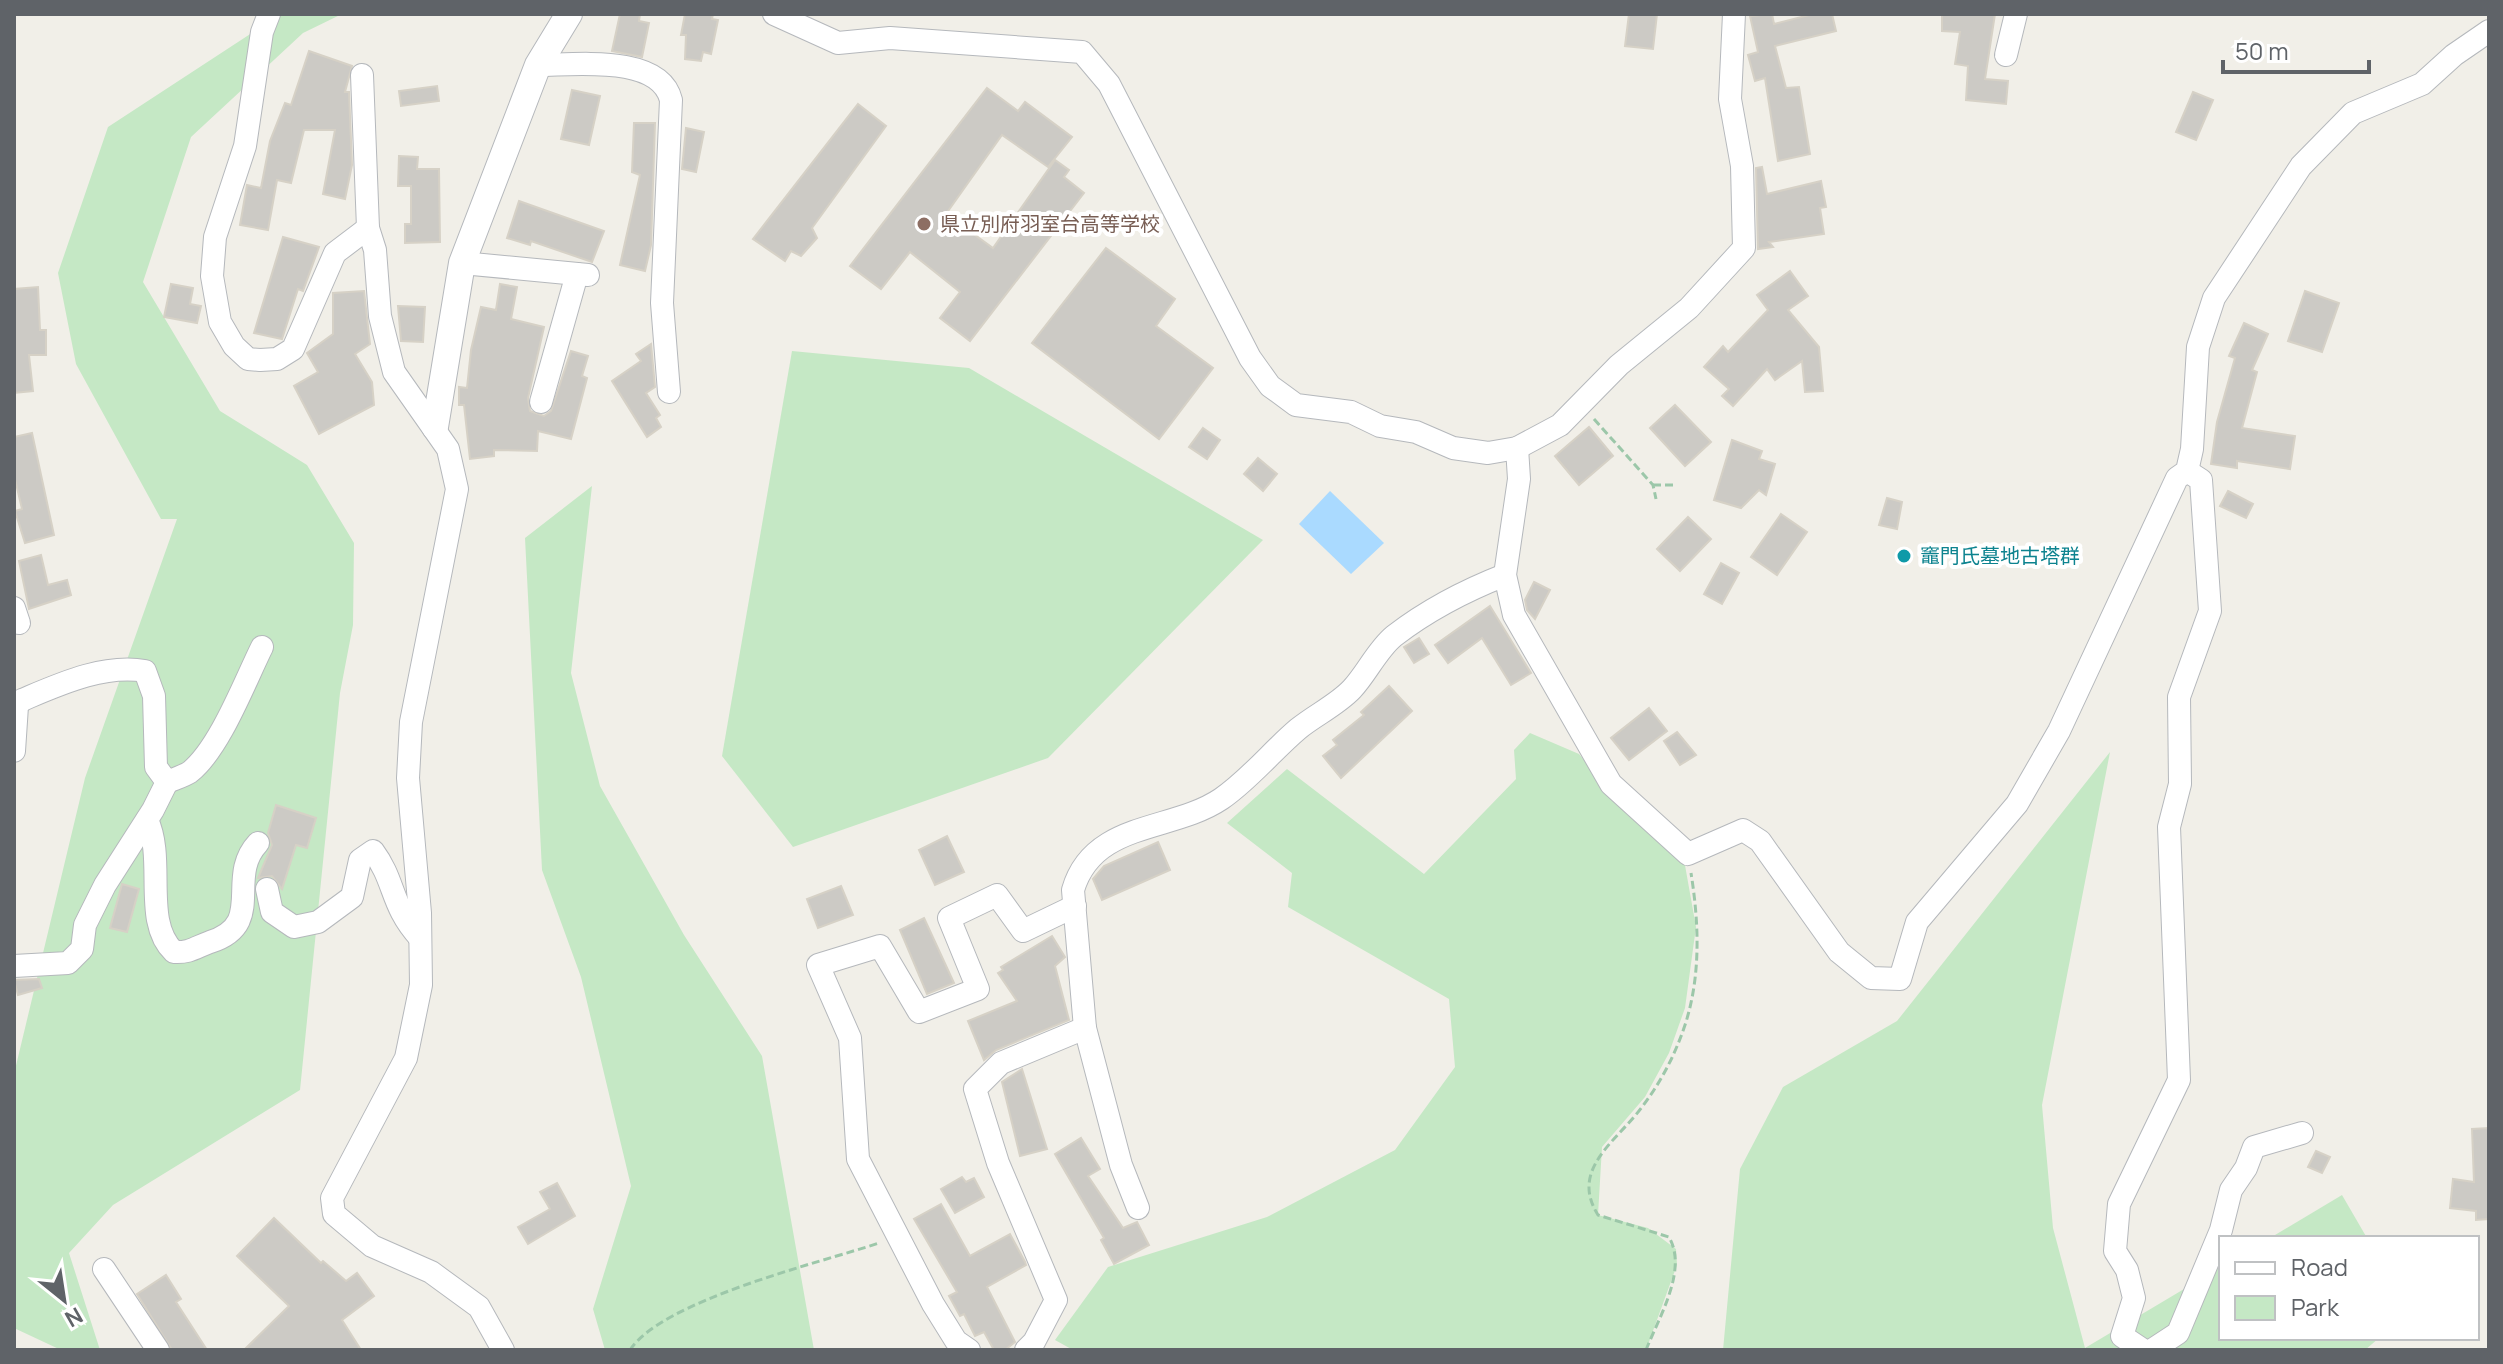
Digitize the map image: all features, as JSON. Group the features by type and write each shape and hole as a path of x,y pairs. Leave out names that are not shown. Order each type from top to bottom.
{"street":[{"path":"269,14 262,32 245,146 215,237 212,276 217,307 220,322 234,346 248,359 260,360 277,359 293,349 335,253 368,228"},
{"path":"435,427 462,263 538,65 569,14"},
{"path":"774,14 838,43 890,38 1082,52 1109,84 1250,358 1270,386 1296,405 1351,412 1380,426 1416,432 1453,448 1488,453 1517,448 1560,425 1619,365 1689,308 1744,248 1742,166 1730,99 1734,14"},
{"path":"2006,55 2016,14"},
{"path":"1517,448 1519,479 1505,575 1514,615 1611,784 1658,823 1688,854 1743,830 1760,841 1839,952 1871,978 1900,979 1917,922 2017,804 2059,731 2177,478 2187,471 2192,449 2198,347 2214,298 2301,166 2353,113 2422,84 2454,55 2489,31"},
{"path":"538,65 616,65 656,76 667,85 671,100 662,303 669,392"},
{"path":"362,75 368,228 375,250 380,316 394,372 448,449 457,489 411,722 408,778 421,985 406,1058 332,1198 334,1214 372,1246 431,1272 479,1307 503,1350"},
{"path":"462,263 583,275 541,402"},
{"path":"2143,1350 2122,1336 2134,1298 2127,1270 2115,1251 2119,1204 2179,1080 2169,827 2180,784 2179,697 2210,611 2201,480 2187,471"},
{"path":"1138,1208 1121,1165 1085,1028 1073,890 1078,873 1111,840 1141,827 1183,818 1222,798 1300,728 1351,690 1391,638 1451,596 1505,575"},
{"path":"14,966 68,963 82,949 85,925 98,898 167,782 190,771 226,722 262,647"},
{"path":"14,751 17,706 22,700 78,677 133,669 145,671 154,696 156,767 167,782"},
{"path":"147,820 156,839 159,932 174,952 190,953 235,931 241,918 243,876 250,852 258,843"},
{"path":"267,889 272,912 294,927 318,922 352,897 360,860 373,851 385,867 402,919 420,938"},
{"path":"969,1350 956,1341 933,1304 858,1159 850,1038 818,965 880,946 919,1012 978,989 949,918 997,895 1023,931 1075,906"},
{"path":"1026,1350 1056,1300 998,1163 975,1089 1001,1063 1085,1028"},
{"path":"2152,1350 2178,1333 2221,1230 2231,1190 2246,1168 2254,1147 2302,1133"},
{"path":"104,1269 158,1350"}],"path":[{"path":"1580,404 1653,485 1656,499"},
{"path":"1653,485 1673,485"},
{"path":"1646,1350 1677,1265 1676,1249 1669,1237 1598,1215 1587,1198 1588,1179 1602,1153 1641,1109 1669,1066 1686,1022 1700,930 1688,854"},
{"path":"630,1350 654,1326 684,1307 898,1237"}],"green space":[{"path":"281,14 342,14 303,33 191,137 143,282 220,411 307,465 354,543 353,625 340,693 300,1090 113,1205 69,1253 100,1350 61,1350 14,1328 14,1074 85,778 177,519 161,519 76,364 58,273 108,127"},
{"path":"792,351 969,368 1263,540 1048,758 793,847 722,756"},
{"path":"592,486 571,673 600,786 684,935 762,1056 814,1350 605,1350 593,1309 631,1186 581,977 542,870 525,538"},
{"path":"1530,733 1579,754 1624,807 1683,854 1696,927 1685,1008 1669,1053 1645,1097 1602,1147 1598,1215 1648,1228 1676,1249 1677,1265 1646,1350 1073,1350 1055,1340 1108,1267 1267,1217 1395,1150 1455,1067 1449,999 1288,907 1292,873 1227,823 1287,769 1424,874 1516,779 1514,750"},
{"path":"2110,752 2042,1105 2053,1228 2085,1348 2219,1268 2219,1340 2377,1340 2365,1350 1723,1350 1740,1169 1783,1087 1897,1021"},
{"path":"2342,1195 2366,1236 2273,1236"}],"water":[{"path":"1330,491 1384,543 1351,574 1299,524"}],"building":[{"path":"620,14 640,14 639,21 649,23 642,57 612,51"},
{"path":"685,14 713,14 712,19 718,20 711,54 703,52 701,61 685,59 686,35 681,35"},
{"path":"1629,14 1657,14 1653,49 1625,46"},
{"path":"1772,14 1774,24 1813,14 1832,14 1836,31 1775,46 1786,88 1799,87 1810,154 1778,161 1765,78 1755,81 1748,55 1758,52 1750,16"},
{"path":"1942,14 1995,14 1985,79 2008,81 2006,104 1966,100 1968,66 1955,64 1960,32 1942,31"},
{"path":"309,51 352,66 345,92 349,92 352,165 345,199 323,194 335,130 304,130 291,183 277,180 268,230 240,225 247,185 261,188 270,141 285,103 291,105"},
{"path":"437,86 439,101 401,106 399,91"},
{"path":"987,88 1018,111 1025,102 1072,137 1048,167 1002,135 946,214 993,248 1055,160 1069,170 1064,177 1084,193 970,341 940,318 960,292 910,252 881,289 850,266"},
{"path":"572,90 600,96 589,145 561,139"},
{"path":"2193,92 2213,100 2196,140 2176,132"},
{"path":"858,104 886,126 812,228 817,238 801,256 791,251 785,261 753,239"},
{"path":"634,123 655,123 651,245 645,271 620,265 640,175 632,172"},
{"path":"686,128 704,132 696,172 682,169"},
{"path":"399,156 418,157 417,169 439,169 440,242 405,243 405,224 411,224 411,186 398,186"},
{"path":"1762,167 1767,194 1821,181 1826,207 1820,208 1824,234 1769,242 1773,247 1758,249 1756,168"},
{"path":"519,201 604,231 592,262 531,241 530,245 507,238"},
{"path":"283,237 319,247 303,291 298,289 282,339 254,333"},
{"path":"1106,248 1175,299 1156,326 1213,368 1159,439 1032,343"},
{"path":"1790,271 1808,296 1788,310 1819,347 1823,391 1805,392 1802,361 1775,380 1767,369 1733,406 1722,396 1729,389 1704,367 1723,346 1728,352 1768,310 1757,295"},
{"path":"171,284 193,288 190,304 201,306 197,323 164,317"},
{"path":"500,284 517,287 511,319 544,327 528,398 530,411 544,416 551,411 571,351 588,356 582,376 587,378 571,439 538,431 537,451 494,450 494,456 470,459 464,405 459,405 459,387 467,388 471,350 481,307 496,310"},
{"path":"38,287 40,330 46,330 46,355 29,355 33,391 14,393 14,289"},
{"path":"364,291 370,344 355,354 372,382 374,405 319,434 294,386 318,372 307,353 333,334 333,293"},
{"path":"2305,291 2339,303 2322,352 2288,341"},
{"path":"398,306 425,307 423,342 401,341"},
{"path":"2244,323 2268,334 2252,370 2257,372 2242,428 2295,436 2290,469 2237,461 2237,468 2211,464 2217,422 2235,358 2229,356"},
{"path":"651,344 655,387 646,393 660,415 656,418 661,427 647,437 612,381 641,361 636,354"},
{"path":"1675,405 1711,442 1685,466 1650,428"},
{"path":"1589,427 1613,456 1579,485 1555,456"},
{"path":"1203,428 1220,440 1207,459 1189,447"},
{"path":"32,433 54,535 25,543 15,511 22,509 14,475 14,437"},
{"path":"1732,440 1762,451 1759,459 1775,464 1766,495 1759,490 1741,508 1714,500"},
{"path":"1258,458 1277,474 1263,491 1244,474"},
{"path":"2228,491 2253,504 2246,518 2220,506"},
{"path":"1887,498 1902,502 1897,529 1879,525"},
{"path":"1781,514 1807,532 1777,575 1751,557"},
{"path":"1688,517 1711,539 1680,571 1657,549"},
{"path":"41,555 48,585 67,580 71,595 29,609 19,561"},
{"path":"1721,563 1739,573 1722,604 1704,594"},
{"path":"1534,582 1550,590 1535,619 1527,610 1525,600"},
{"path":"1490,606 1531,673 1511,685 1482,638 1448,663 1435,645"},
{"path":"1419,638 1429,654 1414,663 1404,647"},
{"path":"1389,686 1412,711 1341,778 1323,756 1337,745 1333,740 1364,715 1361,712"},
{"path":"1649,708 1667,731 1629,760 1611,738"},
{"path":"1677,732 1696,755 1680,765 1664,741"},
{"path":"276,805 316,818 307,848 296,845 282,889 272,876 258,878 272,845 268,833"},
{"path":"947,836 964,872 935,885 919,850"},
{"path":"1158,842 1170,870 1102,900 1093,879 1104,866"},
{"path":"122,884 139,889 127,932 110,928"},
{"path":"841,886 853,915 818,928 807,899"},
{"path":"924,918 954,983 927,994 900,930"},
{"path":"1052,936 1065,957 1055,966 1069,1020 996,1050 984,1060 968,1021 1017,1001 998,973 1003,970 1001,967"},
{"path":"39,979 42,988 18,995 14,980"},
{"path":"1022,1069 1047,1149 1020,1156 1002,1082"},
{"path":"2489,1128 2489,1219 2476,1220 2476,1211 2450,1208 2453,1179 2474,1182 2472,1129"},
{"path":"1081,1138 1100,1169 1088,1176 1123,1228 1137,1222 1149,1245 1114,1264 1101,1240 1104,1238 1055,1154"},
{"path":"2316,1151 2330,1157 2322,1173 2308,1167"},
{"path":"962,1177 966,1182 974,1178 984,1197 955,1213 941,1189"},
{"path":"557,1183 575,1216 528,1244 518,1227 550,1209 540,1192"},
{"path":"941,1204 970,1256 1010,1234 1025,1262 1026,1265 987,1287 1015,1342 1005,1350 994,1350 984,1332 975,1336 964,1314 960,1316 949,1296 957,1292 914,1219"},
{"path":"274,1218 321,1263 323,1261 346,1281 357,1273 374,1296 342,1320 361,1350 244,1350 289,1306 237,1256"},
{"path":"166,1275 181,1299 176,1302 207,1350 172,1350 137,1294"}],"place":[{"name":"県立別府羽室台高等学校","path":"924,224"},
{"name":"竈門氏墓地古塔群","path":"1904,556"}]}
